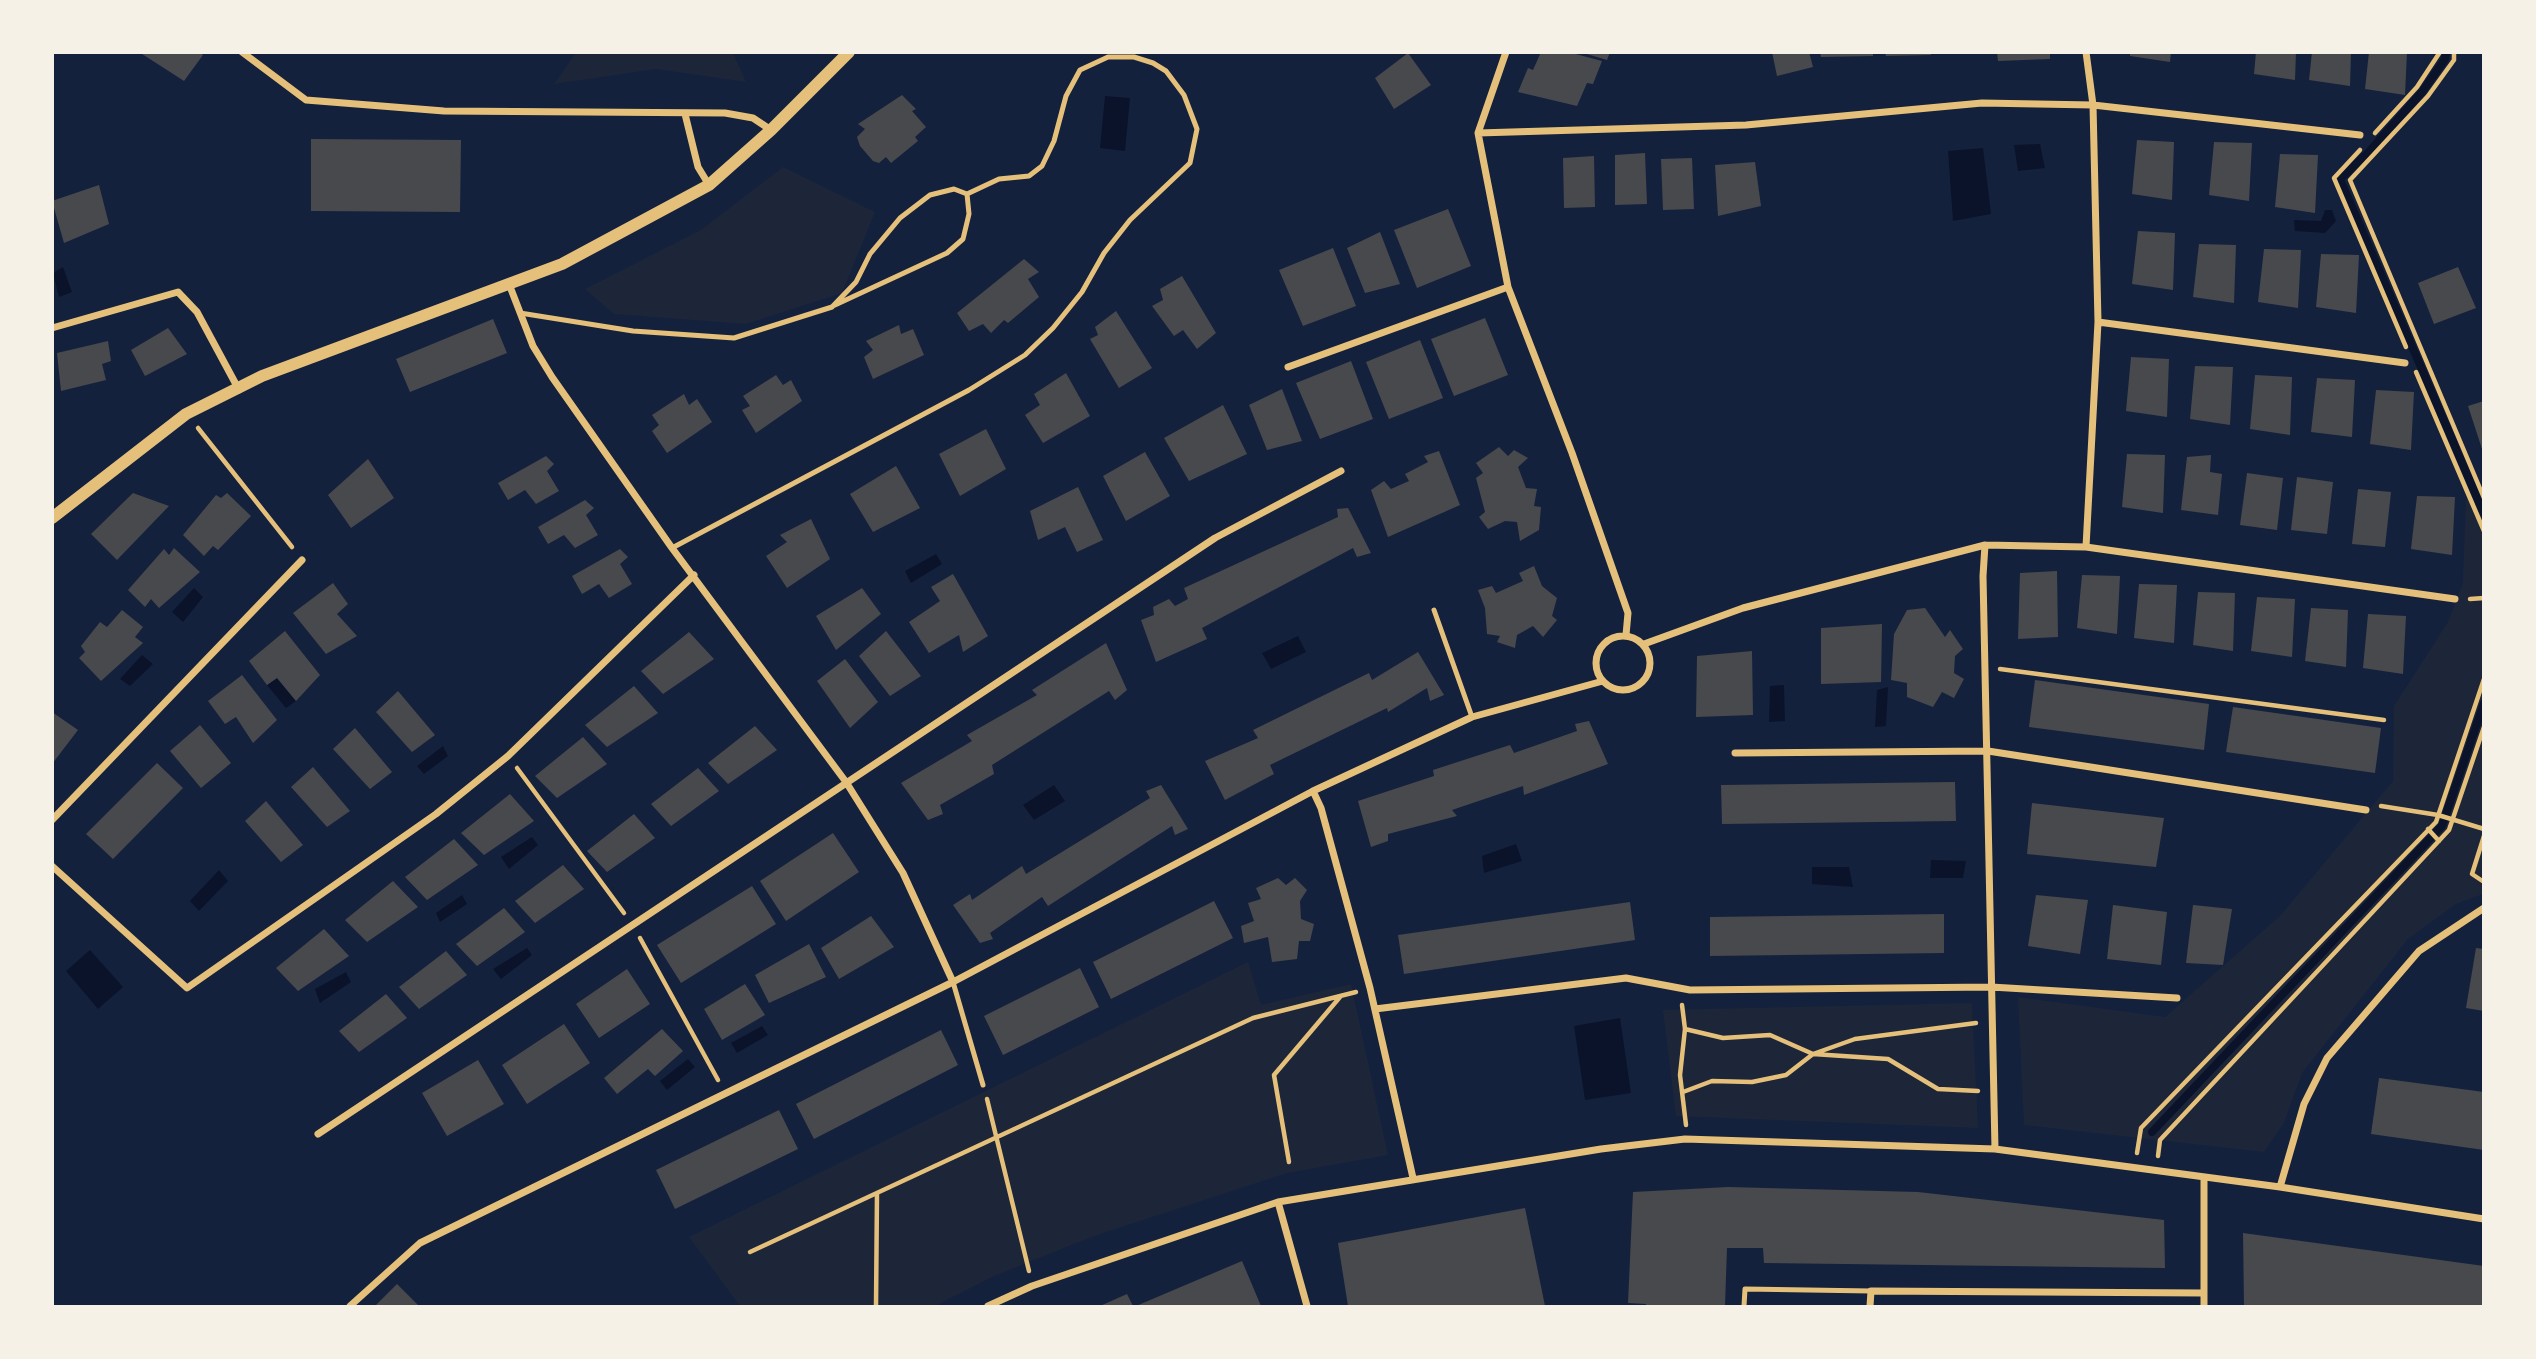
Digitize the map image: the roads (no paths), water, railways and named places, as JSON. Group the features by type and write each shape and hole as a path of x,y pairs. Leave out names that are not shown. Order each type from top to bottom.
{"street":[{"path":"242,52 306,100 444,111 725,113 753,118 771,130"},
{"path":"52,518 186,414 239,390 262,376 562,264 709,186 771,130 849,52"},
{"path":"1506,52 1478,133 1508,287 1572,453 1628,613 1626,635"},
{"path":"2086,52 2093,105 2098,322 2087,547"},
{"path":"1478,133 1746,125 1982,103 2093,105 2360,135"},
{"path":"685,114 698,167 709,186"},
{"path":"509,284 533,345 552,377 672,548 846,782 903,873 953,982"},
{"path":"1288,367 1508,287"},
{"path":"52,328 178,292 197,312 239,390"},
{"path":"2098,322 2405,363"},
{"path":"318,1134 634,927 846,782 1215,538 1342,471"},
{"path":"1644,644 1650,666 1645,679 1638,686 1619,690 1603,681 1596,668 1599,650 1605,642 1626,635 1644,644 1743,608 1985,545 2087,547 2455,599"},
{"path":"1985,545 1995,1149"},
{"path":"52,820 302,560"},
{"path":"52,866 187,988 436,814 508,756 694,575"},
{"path":"350,1307 420,1243 953,982 1313,791 1472,717 1603,681"},
{"path":"1735,753 1988,751 2366,810"},
{"path":"1313,791 1321,808 1370,988 1413,1178"},
{"path":"2280,1186 2304,1104 2327,1058 2419,951 2483,908"},
{"path":"1375,1009 1626,978 1678,988 1991,987 2177,998"},
{"path":"988,1307 1045,1282 1279,1202 1413,1178 1685,1139 1995,1149 2280,1186 2483,1219"},
{"path":"2204,1177 2204,1307"},
{"path":"1279,1202 1307,1307"},
{"path":"1870,1307 1871,1291 2203,1293"}],"lane":[{"path":"672,548 969,390 1025,355 1053,328 1082,292 1104,253 1130,220 1190,163 1197,130 1184,95 1166,71 1134,57 1108,57 1080,70 1066,96 1054,141 1042,166 1029,176 999,179 967,194 954,188 930,195 900,218 870,254 856,282 832,307"},
{"path":"520,313 633,331 734,338 832,307 947,253 963,239 969,214 967,194"},
{"path":"1434,610 1472,717"},
{"path":"953,982 983,1085"},
{"path":"1744,1307 1745,1289 1871,1291"}],"waterway":[{"path":"2446,52 2445,59 2422,92 2368,153 2340,179 2484,514"},
{"path":"2152,1132 2442,826 2484,703"}]}
